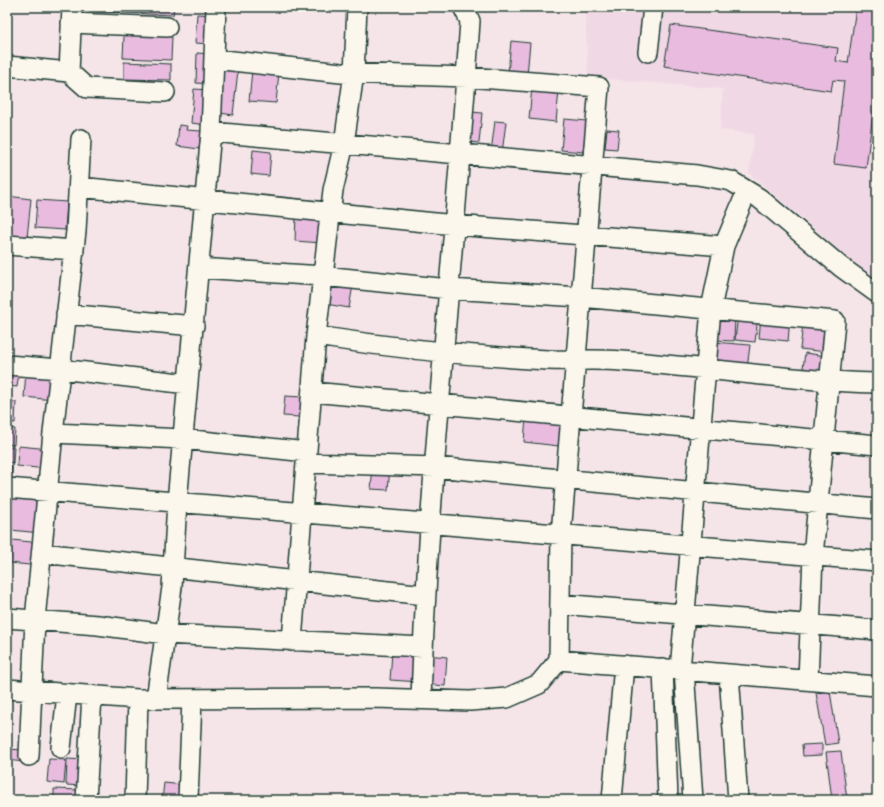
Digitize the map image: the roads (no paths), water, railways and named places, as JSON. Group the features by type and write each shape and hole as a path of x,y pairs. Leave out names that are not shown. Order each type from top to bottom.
{"street":[{"path":"135,800 147,699 165,634 173,568 183,439 211,132 216,7"},
{"path":"292,641 316,336 333,190 344,144 354,73 357,7"},
{"path":"421,700 424,595 467,77 470,21 462,7"},
{"path":"648,52 653,7"},
{"path":"69,72 72,15 167,27"},
{"path":"7,689 147,699 376,698 470,701 507,698 539,684 558,660 560,534 599,87 467,77 354,73 214,59"},
{"path":"7,66 69,72 87,88 165,92"},
{"path":"211,132 697,175 730,181 759,198 841,267 877,293"},
{"path":"29,756 35,620 53,432 74,250 81,139"},
{"path":"79,187 455,225 724,246"},
{"path":"668,800 675,669 684,614 711,309 724,246 747,191"},
{"path":"7,245 74,250"},
{"path":"199,268 323,276 449,289 581,297 835,321 813,556 808,680"},
{"path":"66,314 194,326"},
{"path":"316,336 377,345 549,360 620,361 813,379 829,382 877,384"},
{"path":"7,366 60,369 188,384"},
{"path":"312,392 877,445"},
{"path":"53,432 183,439 307,457 435,467 877,509"},
{"path":"7,488 877,561"},
{"path":"42,553 424,595"},
{"path":"560,604 877,630"},
{"path":"7,618 98,625 165,634 423,647"},
{"path":"558,660 877,686"},
{"path":"612,800 624,665"},
{"path":"675,669 693,800"},
{"path":"729,674 738,800"},
{"path":"61,748 67,694"},
{"path":"86,800 92,695"},
{"path":"188,800 192,699"}]}
